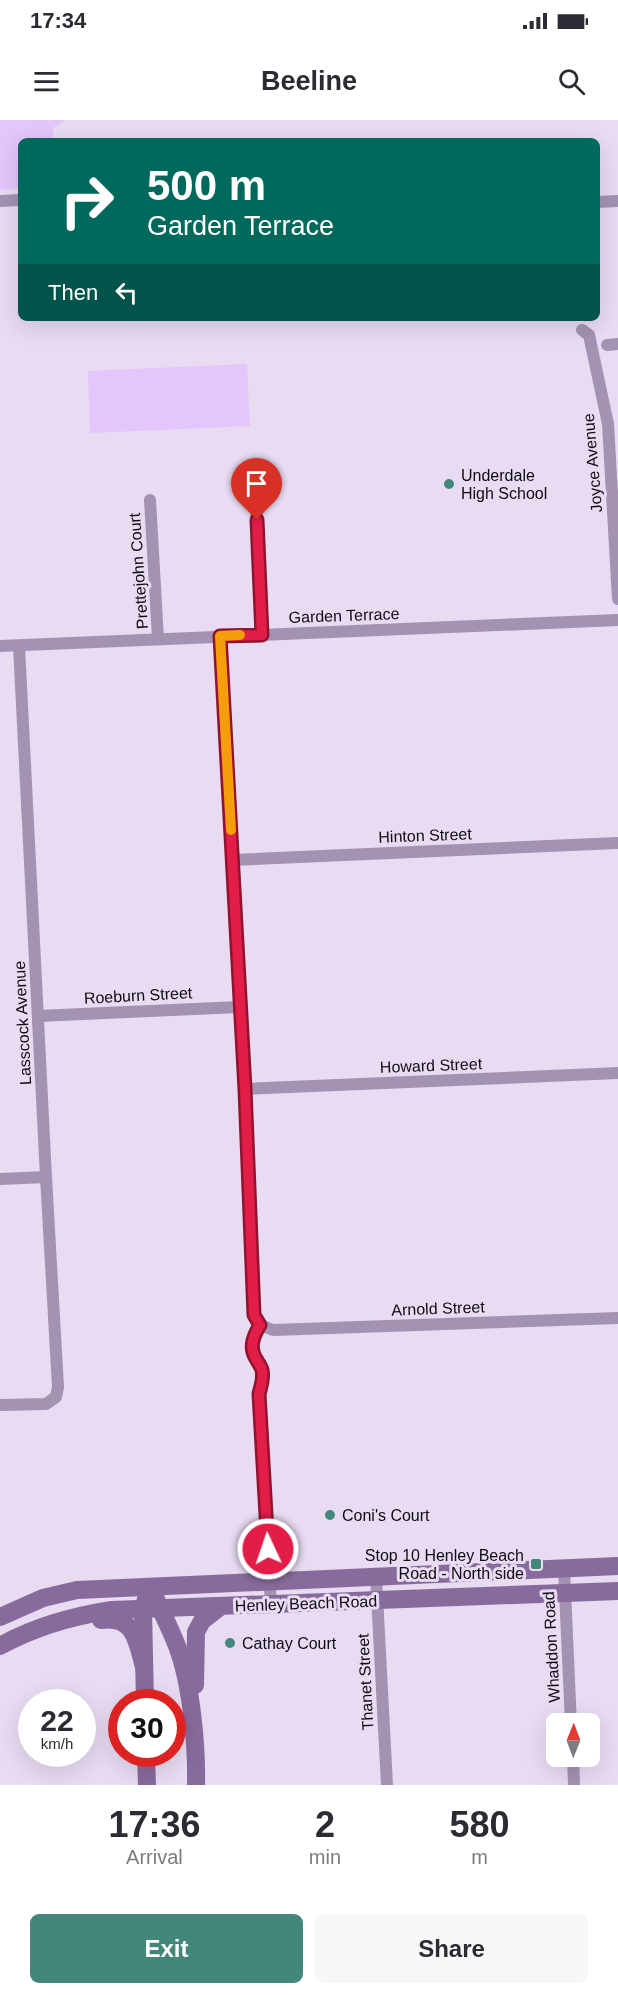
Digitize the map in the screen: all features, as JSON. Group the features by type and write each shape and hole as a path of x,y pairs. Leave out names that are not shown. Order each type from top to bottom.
{"main road":[{"name":"Henley Beach Road","path":"0,1617 43,1598 77,1590 618,1566"},
{"path":"145,1689 144,1667 151,1610 151,1586"},
{"name":"Henley Beach Road","path":"7,1642 84,1614 112,1610 618,1591"},
{"path":"196,1785 194,1649 196,1632 202,1621 220,1607"},
{"path":"151,1610 177,1648 184,1673 195,1741"},
{"path":"7,1642 80,1623 107,1619 119,1620 128,1625 135,1635 144,1667"},
{"path":"146,1767 147,1785"}],"street":[{"path":"0,201 18,200"},
{"path":"600,202 618,201"},
{"name":"Joyce Avenue","path":"582,330 589,335 608,424 618,599"},
{"path":"255,475 262,635"},
{"name":"Prettejohn Court","path":"150,501 158,639"},
{"name":"Garden Terrace","path":"0,646 618,620"},
{"path":"220,636 245,1089 254,1315 260,1325 254,1335 252,1345 253,1353 262,1370 259,1394 271,1605"},
{"name":"Lasscock Avenue","path":"0,1405 46,1404 56,1397 58,1387 18,646"},
{"name":"Hinton Street","path":"233,860 618,843"},
{"name":"Roeburn Street","path":"38,1016 239,1007"},
{"name":"Howard Street","path":"245,1089 618,1073"},
{"path":"0,1179 46,1177"},
{"name":"Arnold Street","path":"260,1325 273,1330 618,1318"},
{"name":"Whaddon Road","path":"564,1569 571,1713"},
{"name":"Thanet Street","path":"376,1577 387,1785"},
{"path":"573,1767 574,1785"}],"shaded area":[{"path":"0,120 66,120 53,128 53,138 18,138 18,188 0,190"},
{"path":"247,364 250,426 90,433 88,371"}],"slow traffic":[{"path":"231,830 220,636 240,635"}],"place":[{"name":"Underdale High School","path":"449,484"},
{"name":"Coni's Court","path":"330,1515"},
{"name":"Stop 10 Henley Beach Road - North side","path":"536,1564"},
{"name":"Cathay Court","path":"230,1643"}],"route":[{"path":"257,520 262,635 220,636 245,1089 254,1315 260,1325 254,1335 252,1345 253,1353 262,1370 259,1394 268,1549"}]}
